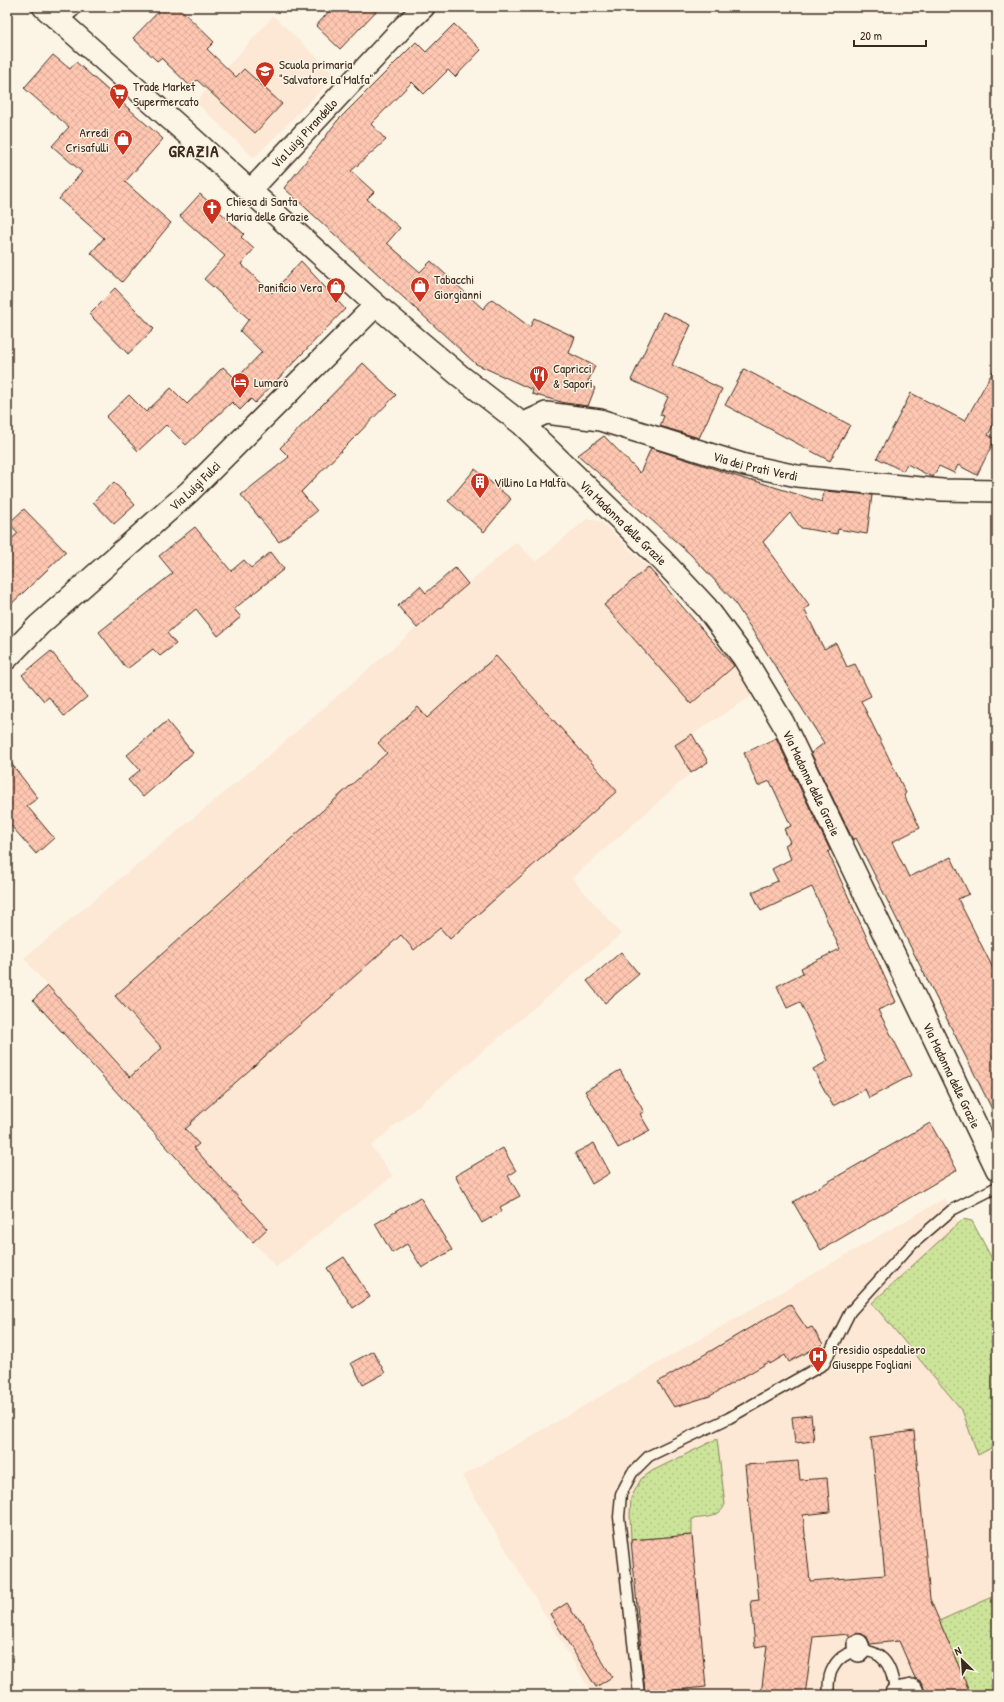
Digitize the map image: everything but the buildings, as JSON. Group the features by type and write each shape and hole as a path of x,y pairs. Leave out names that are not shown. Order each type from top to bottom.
{"main road":[{"name":"Via Madonna delle Grazie","path":"57,11 184,131 376,305 459,375 522,424 662,560 706,607 744,658 783,723 997,1169"},
{"name":"Via Luigi Fulci","path":"7,658 39,625 189,492 376,305"}],"street":[{"name":"Via Luigi Pirandello","path":"250,191 405,25 424,7"},
{"name":"Via dei Prati Verdi","path":"522,424 546,413 600,420 745,465 796,476 942,490 997,491"}],"lane":[{"path":"638,1695 618,1517 621,1494 632,1473 649,1456 729,1418 824,1364 850,1312 909,1247 952,1210 997,1187"},
{"path":"829,1695 830,1675 838,1660 859,1648 875,1653 883,1660 905,1694"}],"shaded area":[{"name":"Scuola primaria \"Salvatore La Malfa\"","path":"273,16 336,75 254,158 196,102"},
{"path":"587,519 600,521 648,567 734,666 752,696 675,745 691,773 572,878 621,934 371,1146 393,1176 276,1267 33,1000 47,986 24,958 254,768 516,542 536,562"},
{"name":"Presidio ospedaliero Giuseppe Fogliani","path":"945,1198 958,1222 963,1219 972,1221 997,1268 997,1695 593,1695 462,1476"}],"green space":[{"path":"963,1219 972,1221 997,1268 997,1445 978,1455 962,1410 872,1303"},
{"path":"717,1439 725,1504 723,1509 712,1516 692,1519 692,1535 631,1540 631,1498 641,1479 652,1471"},
{"path":"997,1595 997,1695 971,1695 939,1621"}],"place":[{"name":"Scuola primaria \"Salvatore La Malfa\"","path":"265,88"},
{"name":"Trade Market Supermercato","path":"119,110"},
{"name":"Arredi Crisafulli","path":"123,156"},
{"name":"Chiesa di Santa Maria delle Grazie","path":"212,225"},
{"name":"Tabacchi Giorgianni","path":"420,303"},
{"name":"Panificio Vera","path":"336,304"},
{"name":"Capricci & Sapori","path":"539,392"},
{"name":"Lumarò","path":"240,399"},
{"name":"Villino La Malfa","path":"480,499"},
{"name":"Presidio ospedaliero Giuseppe Fogliani","path":"818,1373"}],"district":[{"name":"GRAZIA","path":"194,151"}]}
